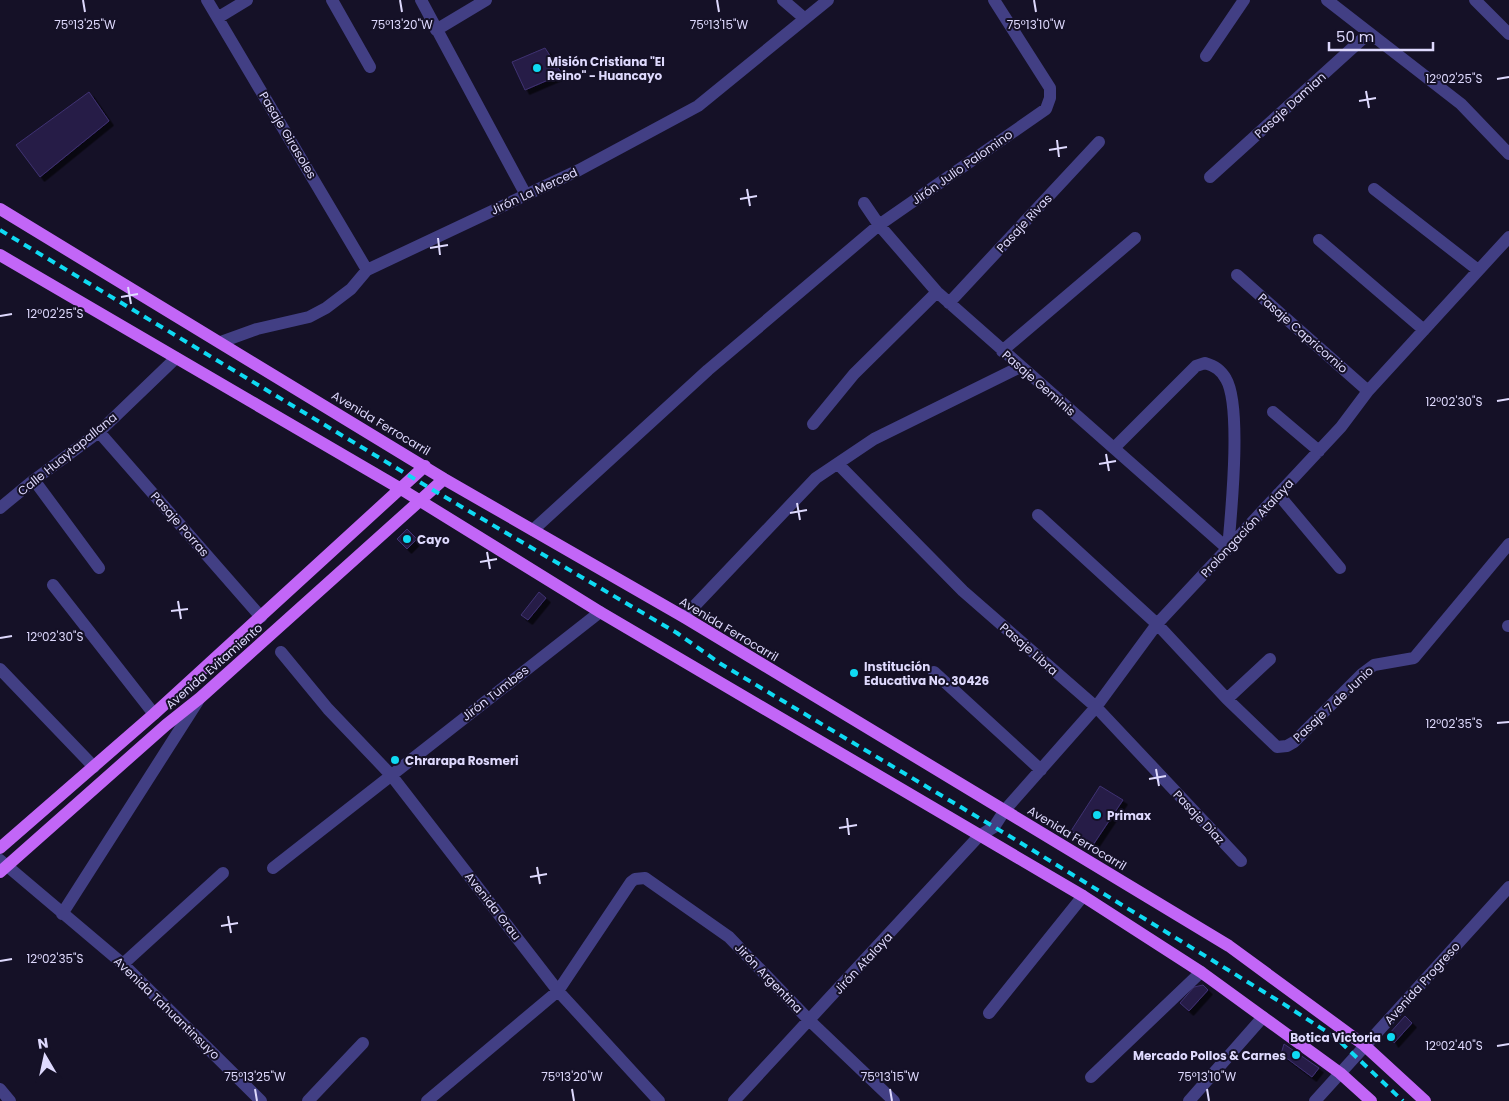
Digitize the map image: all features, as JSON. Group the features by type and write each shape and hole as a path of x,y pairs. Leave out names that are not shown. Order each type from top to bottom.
{"main road":[{"name":"Avenida Ferrocarril","path":"0,209 444,479 684,617 1229,946 1364,1046 1425,1101"},
{"path":"0,256 401,489 600,612 1083,896 1200,972 1340,1073 1371,1101"},
{"name":"Avenida Evitamiento","path":"0,848 154,714 425,466"},
{"name":"Avenida Evitamiento","path":"2,866 200,698 444,479"}],"street":[{"name":"Pasaje Girasoles","path":"207,0 367,270"},
{"path":"218,17 247,0"},
{"path":"332,0 370,67"},
{"path":"420,0 526,195"},
{"path":"436,30 486,0"},
{"path":"783,0 804,18"},
{"name":"Jirón La Merced","path":"221,342 257,329 309,317 326,308 350,289 367,270 579,170 698,106 828,0"},
{"name":"Jirón Julio Palomino","path":"533,530 708,370 879,225 1046,109 1050,98 1050,88 994,0"},
{"path":"1206,56 1244,0"},
{"path":"1327,0 1461,104 1509,154"},
{"path":"1475,0 1509,34"},
{"name":"Pasaje Damian","path":"1210,177 1369,33"},
{"name":"Pasaje Rivas","path":"949,303 1099,142"},
{"path":"1374,189 1478,270"},
{"name":"Pasaje Geminis","path":"864,203 879,225 937,292 1228,549"},
{"name":"Prolongación Atalaya","path":"994,827 1005,810 1096,707 1157,624 1341,427 1368,390 1509,237"},
{"path":"1002,351 1135,238"},
{"path":"1319,240 1424,330"},
{"name":"Pasaje Capricornio","path":"1237,275 1368,390"},
{"path":"813,424 854,374 937,292"},
{"name":"Calle Huaytapallana","path":"0,508 34,480 99,432 176,358"},
{"path":"1114,448 1196,366 1205,362 1217,367 1227,380 1232,398 1234,462 1228,549"},
{"path":"684,617 816,478 874,439 1020,367"},
{"path":"1273,412 1319,451"},
{"name":"Pasaje Porras","path":"99,432 261,616"},
{"name":"Pasaje Libra","path":"838,464 962,591 1096,707"},
{"path":"34,480 99,568"},
{"path":"1278,494 1340,568"},
{"name":"Pasaje 7 de Junio","path":"1038,515 1157,624 1227,700 1277,747 1287,746 1294,742 1374,665 1387,661 1414,658 1509,544"},
{"path":"53,585 154,714"},
{"name":"Jirón Tumbes","path":"274,868 600,612"},
{"name":"Avenida Grau","path":"281,652 328,709 391,775 558,990 660,1101"},
{"path":"1227,700 1270,659"},
{"path":"0,669 94,767"},
{"path":"934,672 1041,770"},
{"path":"62,914 200,698"},
{"name":"Pasaje Diaz","path":"1096,707 1240,861"},
{"name":"Jirón Atalaya","path":"734,1101 980,836 994,827"},
{"name":"Avenida Tahuantinsuyo","path":"2,866 123,964 174,1012 261,1101"},
{"path":"123,964 223,873"},
{"name":"Jirón Argentina","path":"558,990 631,882 635,879 651,880 730,936 810,1021 894,1101"},
{"name":"Avenida Progreso","path":"1315,1101 1509,887"},
{"path":"989,1013 1083,896"},
{"path":"1091,1077 1200,972"},
{"path":"434,1099 558,990"},
{"path":"1189,1101 1263,1017"},
{"path":"308,1101 363,1043"},
{"path":"0,1089 10,1101"}],"building":[{"name":"Misión Cristiana \"El Reino\" - Huancayo","path":"545,48 562,74 525,90 512,62"},
{"path":"89,92 109,121 40,177 16,145"},
{"name":"Cayo","path":"407,529 417,539 407,549 397,539"},
{"path":"539,592 546,598 528,620 521,615"},
{"name":"Primax","path":"1100,786 1123,800 1093,845 1071,831"},
{"path":"1203,985 1208,990 1189,1011 1180,1003 1194,987"},
{"path":"1405,1016 1412,1023 1394,1043 1389,1034"},
{"path":"1284,1044 1319,1068 1312,1077 1281,1054"}],"railway":[{"path":"0,230 433,490 677,633 721,664 1016,840 1282,1003 1335,1037 1403,1101"}],"place":[{"name":"Misión Cristiana \"El Reino\" - Huancayo","path":"537,68"},
{"name":"Cayo","path":"407,539"},
{"name":"Institución Educativa No. 30426","path":"854,673"},
{"name":"Chrarapa Rosmeri","path":"395,760"},
{"name":"Primax","path":"1097,815"},
{"name":"Botica Victoria","path":"1391,1037"},
{"name":"Mercado Pollos & Carnes","path":"1296,1055"}]}
